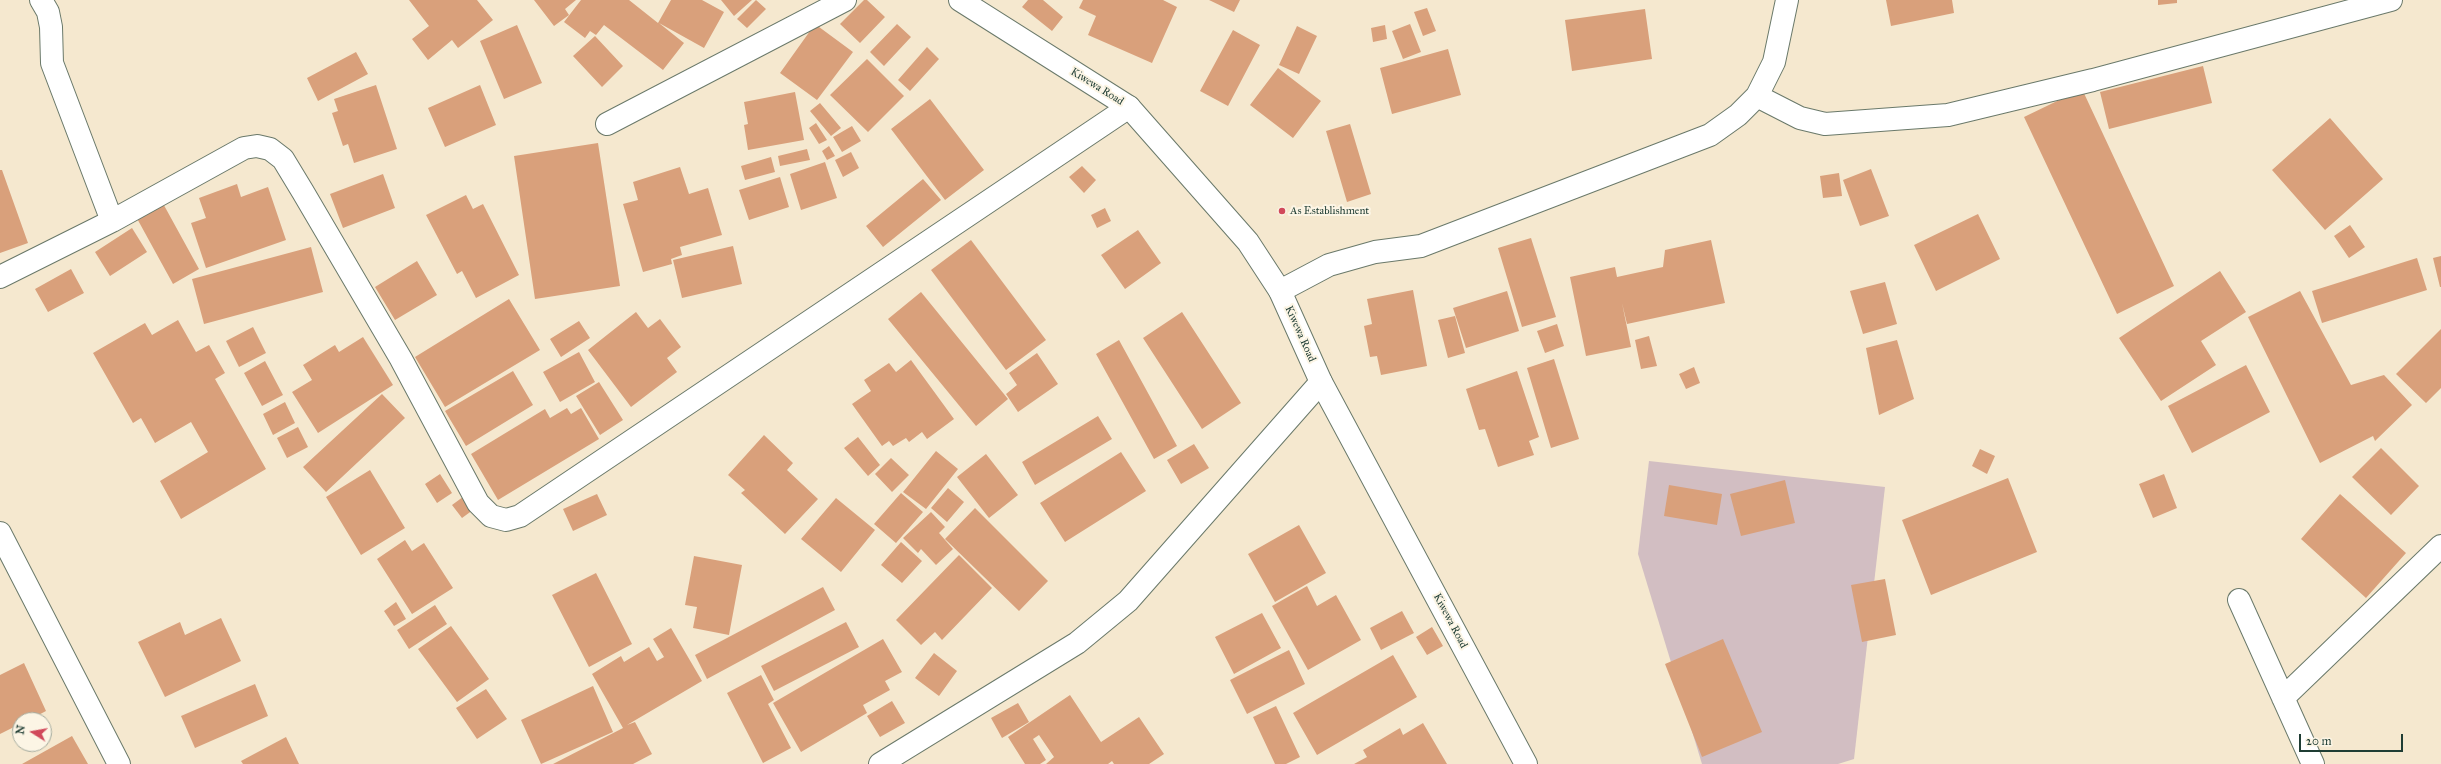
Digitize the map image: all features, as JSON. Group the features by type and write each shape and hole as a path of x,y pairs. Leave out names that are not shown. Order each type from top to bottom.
{"street":[{"path":"41,0 48,12 51,28 52,63 112,220"},
{"path":"607,124 845,0"},
{"name":"Kiwewa Road","path":"960,0 1129,107 1248,242 1280,291 1321,382 1526,764"},
{"path":"1280,291 1329,265 1375,252 1421,246 1710,135 1738,115 1757,96 1774,62 1788,0"},
{"path":"1757,96 1800,118 1825,124 1948,115 2093,80 2391,0"},
{"path":"0,277 112,220 244,148 257,146 270,149 283,159 303,192 401,359 478,503 491,516 506,520 526,511 1129,107"},
{"path":"880,764 1077,643 1128,601 1321,382"},
{"path":"0,533 119,764"},
{"path":"2283,698 2441,546"},
{"path":"2239,600 2313,764"}],"shaded area":[{"path":"1649,461 1885,487 1854,759 1838,764 1702,764 1638,554"}],"building":[{"path":"409,0 477,0 493,20 458,48 452,40 428,60 412,39 429,26"},
{"path":"534,0 576,0 565,9 569,15 554,26"},
{"path":"581,0 629,0 658,23 671,0 702,0 724,12 704,48 659,23 684,43 663,70 604,25 596,35 590,31 585,38 564,22"},
{"path":"721,0 752,0 734,16"},
{"path":"756,0 766,9 747,28 737,19"},
{"path":"864,0 867,0 885,17 860,43 840,24"},
{"path":"1028,0 1043,0 1063,17 1052,31 1022,7"},
{"path":"1083,0 1163,0 1177,7 1152,63 1088,35 1096,16 1079,8"},
{"path":"1209,0 1240,0 1234,12"},
{"path":"1886,0 1952,0 1954,13 1891,26"},
{"path":"2158,0 2177,0 2177,3 2158,5"},
{"path":"1427,8 1436,31 1423,36 1414,12"},
{"path":"1645,9 1652,59 1572,71 1565,20"},
{"path":"815,24 853,52 817,100 780,73"},
{"path":"897,24 911,37 884,66 870,52"},
{"path":"1410,24 1421,52 1403,59 1392,31"},
{"path":"517,25 542,83 504,99 480,41"},
{"path":"1385,25 1387,39 1373,42 1371,28"},
{"path":"1297,26 1317,36 1299,74 1279,65"},
{"path":"1233,30 1260,45 1228,106 1200,91"},
{"path":"595,36 623,66 602,87 573,56"},
{"path":"927,47 939,59 910,91 898,80"},
{"path":"1448,49 1461,95 1392,114 1380,68"},
{"path":"356,52 368,74 318,101 307,78"},
{"path":"867,59 904,96 868,132 830,95"},
{"path":"2203,66 2212,103 2109,129 2100,92"},
{"path":"1278,68 1321,101 1293,138 1250,105"},
{"path":"376,85 397,149 354,163 348,144 343,146 332,113 338,111 334,99"},
{"path":"480,85 496,125 445,147 428,108"},
{"path":"2082,89 2174,286 2117,314 2024,117"},
{"path":"795,92 804,140 748,150 744,125 748,124 744,102"},
{"path":"930,99 984,170 945,200 891,129"},
{"path":"820,103 841,128 831,136 810,111"},
{"path":"2330,118 2383,179 2325,230 2272,170"},
{"path":"816,123 827,140 819,144 809,128"},
{"path":"1350,124 1371,194 1347,202 1326,131"},
{"path":"852,126 861,141 842,152 833,137"},
{"path":"598,143 620,286 535,299 514,156"},
{"path":"829,146 835,156 827,160 822,151"},
{"path":"807,149 810,160 780,166 778,156"},
{"path":"851,152 859,168 843,177 835,160"},
{"path":"771,157 775,172 745,180 741,166"},
{"path":"825,162 837,198 801,210 790,174"},
{"path":"1082,166 1096,180 1084,193 1069,177"},
{"path":"680,167 689,194 708,188 722,235 680,247 682,255 671,259 672,264 643,272 623,204 638,200 633,182"},
{"path":"1871,169 1889,216 1860,226 1843,180"},
{"path":"0,170 2,170 28,243 0,253"},
{"path":"1839,173 1842,196 1823,198 1820,176"},
{"path":"383,174 395,208 343,228 330,194"},
{"path":"780,177 789,207 749,220 739,190"},
{"path":"923,179 941,200 883,247 866,226"},
{"path":"237,184 241,197 268,187 286,240 206,268 191,223 206,218 199,198"},
{"path":"466,195 473,209 483,204 519,275 476,298 462,271 457,274 426,215"},
{"path":"160,198 199,269 173,284 134,213"},
{"path":"1105,208 1111,221 1097,228 1091,215"},
{"path":"1978,214 2000,259 1936,291 1914,245"},
{"path":"2350,225 2365,247 2349,258 2334,236"},
{"path":"132,228 147,252 110,276 95,252"},
{"path":"1138,230 1161,263 1125,289 1101,255"},
{"path":"1531,238 1556,317 1522,327 1498,248"},
{"path":"971,240 1046,340 1006,370 931,270"},
{"path":"1711,240 1725,303 1627,324 1622,303 1631,347 1586,356 1570,277 1615,267 1617,277 1663,267 1665,250"},
{"path":"733,246 742,284 682,298 673,260"},
{"path":"311,247 323,292 204,324 192,279"},
{"path":"2441,256 2441,287 2440,287 2433,258"},
{"path":"2417,258 2427,290 2322,323 2312,291"},
{"path":"417,261 437,295 395,320 375,287"},
{"path":"71,269 84,293 48,312 35,289"},
{"path":"2220,271 2246,312 2201,341 2216,365 2161,401 2119,338"},
{"path":"1885,282 1897,324 1863,334 1850,291"},
{"path":"1413,290 1427,366 1381,375 1377,356 1370,357 1364,326 1372,324 1367,299"},
{"path":"1507,291 1519,331 1466,348 1453,308"},
{"path":"2300,291 2351,385 2384,375 2412,405 2375,441 2373,436 2320,463 2248,317"},
{"path":"921,292 1008,399 976,426 888,319"},
{"path":"509,299 540,350 445,407 415,357"},
{"path":"636,312 648,328 660,319 681,347 667,358 677,372 631,407 588,350"},
{"path":"1182,312 1241,403 1202,429 1143,338"},
{"path":"1455,316 1465,353 1448,358 1438,320"},
{"path":"178,320 196,352 209,345 225,373 215,379 266,469 181,519 160,481 208,452 191,422 155,443 141,418 133,423 93,353 145,323 152,335"},
{"path":"579,321 590,338 561,357 550,339"},
{"path":"1557,324 1564,346 1545,353 1537,331"},
{"path":"253,327 266,353 239,367 226,341"},
{"path":"2441,329 2441,388 2426,403 2396,374"},
{"path":"1649,336 1657,366 1641,369 1635,340"},
{"path":"363,337 393,385 318,433 292,392 312,380 303,365 335,345 339,352"},
{"path":"1119,340 1177,446 1154,459 1096,354"},
{"path":"1897,340 1914,399 1879,415 1866,348"},
{"path":"579,352 595,382 560,402 543,372"},
{"path":"1037,353 1058,384 1018,412 1006,394 1017,385 1009,373"},
{"path":"1554,359 1579,439 1551,448 1527,368"},
{"path":"911,360 954,419 927,439 922,432 909,442 906,438 893,446 889,441 882,446 852,404 871,391 864,380 889,363 896,372"},
{"path":"265,361 283,395 262,406 244,373"},
{"path":"2246,365 2270,412 2192,453 2168,406"},
{"path":"1694,367 1700,383 1686,389 1679,374"},
{"path":"513,371 533,405 466,446 445,411"},
{"path":"1517,371 1539,437 1529,441 1534,455 1498,467 1485,429 1479,430 1466,389"},
{"path":"599,382 623,420 600,435 576,396"},
{"path":"382,394 405,418 326,492 303,467"},
{"path":"285,402 295,423 273,435 263,414"},
{"path":"567,408 571,414 581,408 599,439 498,500 471,454 545,409 550,418"},
{"path":"1098,416 1112,439 1035,485 1022,462"},
{"path":"298,427 308,447 287,458 277,438"},
{"path":"764,435 793,463 787,470 818,499 785,534 741,493 745,490 728,475"},
{"path":"858,437 880,465 868,476 844,448"},
{"path":"1194,444 1209,468 1181,484 1167,460"},
{"path":"2381,448 2419,486 2391,515 2352,477"},
{"path":"1980,449 1995,456 1987,474 1972,466"},
{"path":"936,451 958,469 926,509 903,492"},
{"path":"1121,452 1146,491 1065,542 1040,503"},
{"path":"986,454 1018,495 989,518 957,477"},
{"path":"891,458 909,475 892,492 875,474"},
{"path":"370,470 405,528 361,555 326,497"},
{"path":"440,474 452,493 437,503 425,484"},
{"path":"2164,474 2177,508 2153,518 2139,484"},
{"path":"2008,478 2037,552 1931,595 1902,520"},
{"path":"1785,480 1795,523 1741,536 1730,494"},
{"path":"1669,485 1722,494 1717,525 1664,516"},
{"path":"948,488 964,502 947,522 931,508"},
{"path":"901,493 923,512 896,543 874,524"},
{"path":"467,494 477,507 462,518 452,505"},
{"path":"597,494 607,515 573,531 563,509"},
{"path":"2340,494 2406,553 2366,598 2301,539"},
{"path":"836,498 875,530 841,572 801,539"},
{"path":"975,508 1048,581 1019,611 945,539"},
{"path":"931,512 945,527 939,533 953,549 936,565 921,549 918,553 903,538"},
{"path":"1299,525 1326,573 1275,602 1248,554"},
{"path":"405,540 412,551 424,543 453,588 412,614 377,559"},
{"path":"901,542 922,561 902,583 881,565"},
{"path":"959,555 992,588 942,640 935,632 921,645 896,620"},
{"path":"694,556 742,565 729,635 693,628 697,607 685,605"},
{"path":"596,573 632,644 589,667 552,595"},
{"path":"1885,579 1896,635 1862,642 1851,585"},
{"path":"1307,586 1317,606 1336,595 1361,640 1308,670 1272,606"},
{"path":"823,587 835,610 707,679 695,655"},
{"path":"396,602 406,619 394,626 384,611"},
{"path":"435,605 447,624 409,649 397,630"},
{"path":"1402,611 1414,633 1381,650 1370,628"},
{"path":"1262,613 1281,648 1234,674 1215,637"},
{"path":"221,618 241,661 165,697 138,642 180,622 185,635"},
{"path":"846,622 859,647 774,691 761,666"},
{"path":"451,626 489,679 457,702 418,649"},
{"path":"1432,627 1443,646 1427,655 1416,637"},
{"path":"671,628 702,681 627,725 635,722 652,754 633,764 553,764 623,728 592,674 621,656 624,662 649,647 657,661 664,657 653,639"},
{"path":"883,639 902,672 885,681 890,690 863,705 867,713 801,752 773,703"},
{"path":"1723,639 1762,732 1702,757 1665,664"},
{"path":"1289,650 1305,684 1247,714 1230,680"},
{"path":"934,653 957,671 939,696 915,678"},
{"path":"1393,655 1417,697 1317,755 1293,713"},
{"path":"24,663 46,711 12,712 12,728 0,734 0,675"},
{"path":"761,675 774,700 768,704 791,748 763,763 727,693"},
{"path":"255,684 268,716 195,748 181,716"},
{"path":"593,686 613,732 541,764 521,720"},
{"path":"486,689 507,719 477,739 456,708"},
{"path":"1070,695 1101,742 1139,717 1164,754 1149,764 1114,764 1112,761 1108,764 1046,764 1054,757 1039,735 1033,739 1046,760 1040,764 1025,764 1008,737"},
{"path":"892,701 905,723 880,737 867,716"},
{"path":"1018,703 1029,722 1002,738 991,718"},
{"path":"1276,706 1300,757 1286,764 1275,764 1253,717"},
{"path":"1423,723 1447,764 1354,764 1367,757 1363,750 1400,728 1403,735"},
{"path":"72,736 88,764 22,764 43,752 52,752 52,747"},
{"path":"286,737 299,764 243,764 241,761"}],"place":[{"name":"As Establishment","path":"1282,211"}]}
